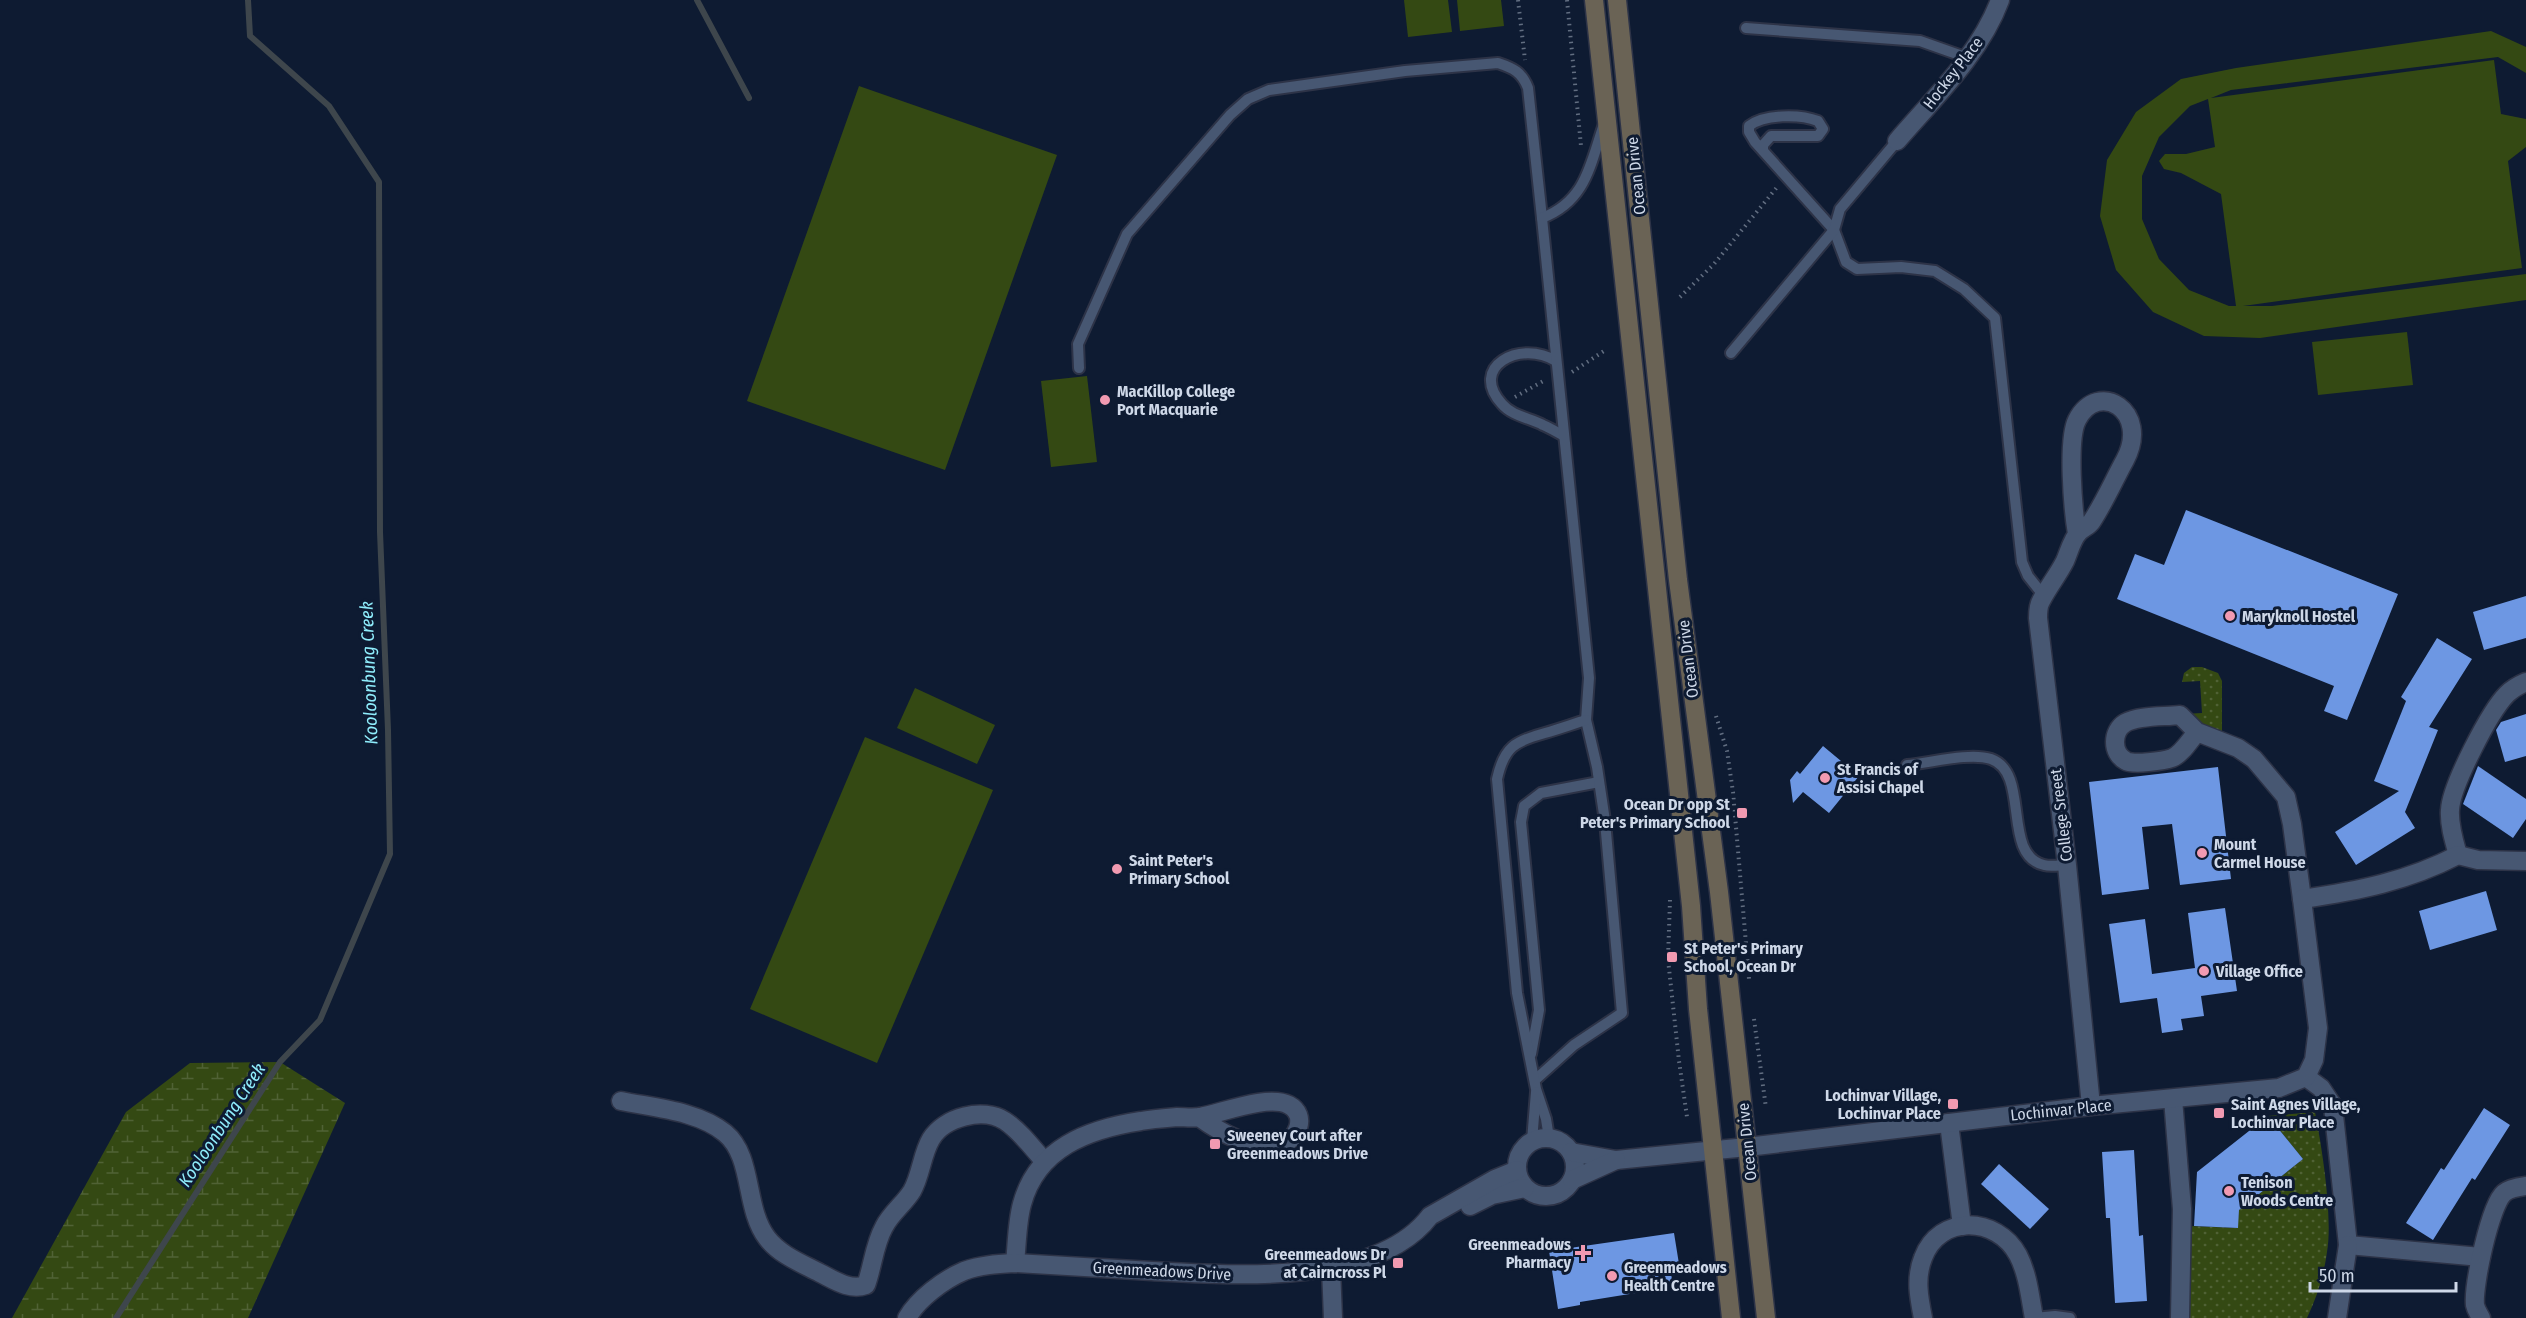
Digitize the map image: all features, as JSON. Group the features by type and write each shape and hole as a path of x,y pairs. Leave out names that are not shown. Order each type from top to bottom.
{"main road":[{"name":"Ocean Drive","path":"1594,0 1690,895 1698,1009 1731,1318"},
{"name":"Ocean Drive","path":"1617,0 1678,580 1719,892 1766,1318"}],"street":[{"name":"Hockey Place","path":"1898,141 1968,58 2000,0"},
{"path":"2106,402 2114,403 2128,414 2132,444 2091,523 2077,534 2073,484 2074,426 2083,410 2106,402"},
{"name":"College Sreeet","path":"2077,534 2065,561 2038,609 2038,628 2067,865 2091,1106"},
{"path":"2458,855 2450,821 2450,808 2454,794 2471,753 2496,709 2507,694 2526,682"},
{"path":"2197,732 2171,759 2133,763 2124,761 2119,755 2114,738 2117,730 2127,722 2180,715 2197,732 2238,748 2254,759 2286,797 2292,824 2318,1028 2318,1043 2314,1060 2306,1077 2321,1088 2333,1106 2348,1245 2337,1318"},
{"path":"2302,899 2371,888 2435,867 2458,855 2478,860 2526,861"},
{"name":"Lochinvar Place","path":"1748,1147 2091,1106 2279,1088 2306,1077"},
{"path":"2173,1099 2182,1209 2180,1318"},
{"path":"621,1101 695,1118 711,1124 727,1135 739,1150 751,1205 758,1224 768,1239 784,1254 836,1281 857,1288 866,1285 883,1229 895,1210 911,1192 931,1139 944,1124 962,1117 986,1115 1003,1119 1015,1128 1044,1161"},
{"path":"1015,1263 1021,1206 1028,1186 1044,1161 1076,1139 1106,1127 1177,1117 1199,1117 1275,1101 1295,1109 1299,1119 1299,1129 1292,1139 1279,1145 1255,1144 1231,1137 1199,1117"},
{"path":"1948,1123 1962,1226"},
{"path":"1541,1140 1560,1141 1571,1152 1575,1169 1572,1180 1562,1192 1548,1197 1540,1196 1525,1188 1517,1170 1520,1154 1541,1140"},
{"path":"1571,1152 1616,1160 1748,1147"},
{"path":"1572,1180 1616,1160"},
{"name":"Greenmeadows Drive","path":"907,1318 913,1308 937,1288 964,1271 989,1265 1015,1263 1223,1274 1295,1273 1331,1268 1393,1246 1424,1224 1430,1216 1517,1170"},
{"path":"2481,1318 2475,1307 2481,1257 2496,1204 2504,1193 2516,1187 2526,1186"},
{"name":"Greenmeadows Drive","path":"1424,1224 1439,1224 1478,1201 1525,1188"},
{"path":"1923,1318 1918,1273 1923,1256 1933,1241 1948,1230 1962,1226 1978,1226 1994,1230 2007,1240 2018,1254 2026,1273 2034,1318"},
{"path":"2348,1245 2481,1257"},
{"path":"1331,1268 1333,1318"}],"lane":[{"path":"1746,28 1920,41 1968,58"},
{"path":"1079,368 1078,344 1127,234 1214,133 1248,99 1269,90 1310,83 1498,63 1517,71 1525,78 1542,218 1589,678 1586,720 1599,782 1623,1013 1574,1045 1536,1084 1541,1140"},
{"path":"1542,218 1567,205 1583,183 1606,118"},
{"path":"1764,151 1763,145 1771,135 1818,136 1822,129 1818,121 1805,118 1772,118 1754,122 1749,126 1749,132 1764,151 1834,230 1846,262 1857,269 1901,267 1935,271 1964,289 1995,318 2022,562 2028,576 2044,596"},
{"path":"1731,353 1834,230 1840,209 1898,141"},
{"path":"1556,361 1544,354 1510,356 1500,361 1494,369 1492,381 1495,395 1510,411 1564,436"},
{"path":"1541,1140 1546,1119 1536,1084 1517,993 1497,779 1500,763 1508,750 1519,740 1586,720"},
{"path":"1907,765 1979,757 1999,763 2009,776 2020,834 2028,855 2044,866 2067,865"},
{"path":"1530,1057 1539,1011 1521,822 1524,806 1541,793 1599,782"},
{"path":"2034,1318 2055,1316 2070,1318"}],"path":[{"path":"1518,0 1528,88"},
{"path":"1567,0 1581,152 1587,173"},
{"path":"1680,297 1714,264 1786,176"},
{"path":"1714,709 1727,751 1733,792 1750,984"},
{"path":"1669,893 1668,959 1687,1117"},
{"path":"1754,1018 1766,1108"}],"green space":[{"path":"1404,0 1448,0 1452,32 1408,37"},
{"path":"1457,0 1501,0 1504,26 1460,31"},
{"path":"2491,31 2526,47 2526,73 2498,57 2231,90 2211,98 2494,60 2501,114 2526,119 2526,147 2508,161 2522,268 2243,306 2272,306 2526,274 2526,300 2260,338 2204,336 2153,312 2116,270 2100,216 2107,160 2136,112 2181,79 2236,68","holes":["2208,99 2215,147 2186,154 2165,154 2159,161 2164,169 2181,173 2221,194 2236,306 2229,306 2189,290 2159,259 2142,219 2142,176 2159,137 2190,106"]},
{"path":"859,86 1057,155 945,470 747,401"},
{"path":"2407,332 2413,385 2318,395 2312,342"},
{"path":"1087,376 1097,462 1051,467 1041,381"},
{"path":"2192,667 2202,667 2218,673 2222,681 2222,733 2184,720 2184,714 2202,713 2200,681 2182,682 2184,673"},
{"path":"915,688 995,725 977,764 897,728"},
{"path":"865,737 993,790 877,1063 750,1009"},
{"path":"280,1062 345,1103 248,1318 12,1318 126,1112 190,1063"},
{"path":"2315,1112 2326,1182 2329,1221 2326,1261 2317,1294 2307,1318 2182,1318 2189,1226 2237,1228 2239,1210 2303,1159 2268,1116"}],"building":[{"name":"Maryknoll Hostel","path":"2186,510 2398,594 2347,720 2324,711 2334,686 2117,599 2135,554 2164,565"},
{"path":"2526,596 2526,638 2484,650 2473,612"},
{"path":"2437,638 2472,659 2429,727 2438,730 2405,812 2415,828 2356,865 2335,832 2399,791 2374,781 2406,701 2401,697"},
{"path":"2526,714 2526,756 2505,762 2496,730 2501,722"},
{"name":"St Francis of Assisi Chapel","path":"1823,746 1859,776 1829,813 1803,792 1793,803 1790,780 1797,771 1800,774"},
{"path":"2478,766 2526,799 2526,819 2513,838 2463,804"},
{"name":"Mount Carmel House","path":"2218,767 2231,879 2180,885 2172,824 2142,827 2149,889 2102,895 2089,782"},
{"path":"2486,891 2497,930 2430,950 2419,911"},
{"name":"Village Office","path":"2225,908 2237,991 2201,996 2204,1016 2181,1019 2183,1030 2162,1033 2157,998 2120,1003 2109,924 2145,919 2152,974 2195,968 2188,913"},
{"path":"2484,1108 2510,1125 2475,1180 2472,1178 2433,1240 2406,1223 2441,1168 2444,1170"},
{"name":"Tenison Woods Centre","path":"2268,1116 2303,1159 2239,1210 2238,1228 2194,1226 2197,1172"},
{"path":"2134,1150 2139,1236 2143,1235 2147,1301 2115,1303 2110,1218 2106,1218 2102,1152"},
{"path":"1999,1164 2049,1209 2030,1229 1981,1184"},
{"name":"Greenmeadows Health Centre","path":"1674,1233 1679,1264 1670,1266 1673,1287 1580,1302 1580,1305 1558,1309 1549,1251"}],"waterway":[{"name":"Kooloonbung Creek","path":"116,1318 280,1062 320,1020 390,854 388,730 380,532 379,182 329,106 250,36 248,0"},
{"path":"697,0 749,98"}],"place":[{"name":"MacKillop College Port Macquarie","path":"1105,400"},
{"name":"Maryknoll Hostel","path":"2230,616"},
{"name":"St Francis of Assisi Chapel","path":"1825,778"},
{"name":"Ocean Dr opp St Peter's Primary School","path":"1742,813"},
{"name":"Mount Carmel House","path":"2202,853"},
{"name":"Saint Peter's Primary School","path":"1117,869"},
{"name":"St Peter's Primary School, Ocean Dr","path":"1672,957"},
{"name":"Village Office","path":"2204,971"},
{"name":"Lochinvar Village, Lochinvar Place","path":"1953,1104"},
{"name":"Saint Agnes Village, Lochinvar Place","path":"2219,1113"},
{"name":"Sweeney Court after Greenmeadows Drive","path":"1215,1144"},
{"name":"Tenison Woods Centre","path":"2229,1191"},
{"name":"Greenmeadows Pharmacy","path":"1583,1253"},
{"name":"Greenmeadows Dr at Cairncross Pl","path":"1398,1263"},
{"name":"Greenmeadows Health Centre","path":"1612,1276"}]}
